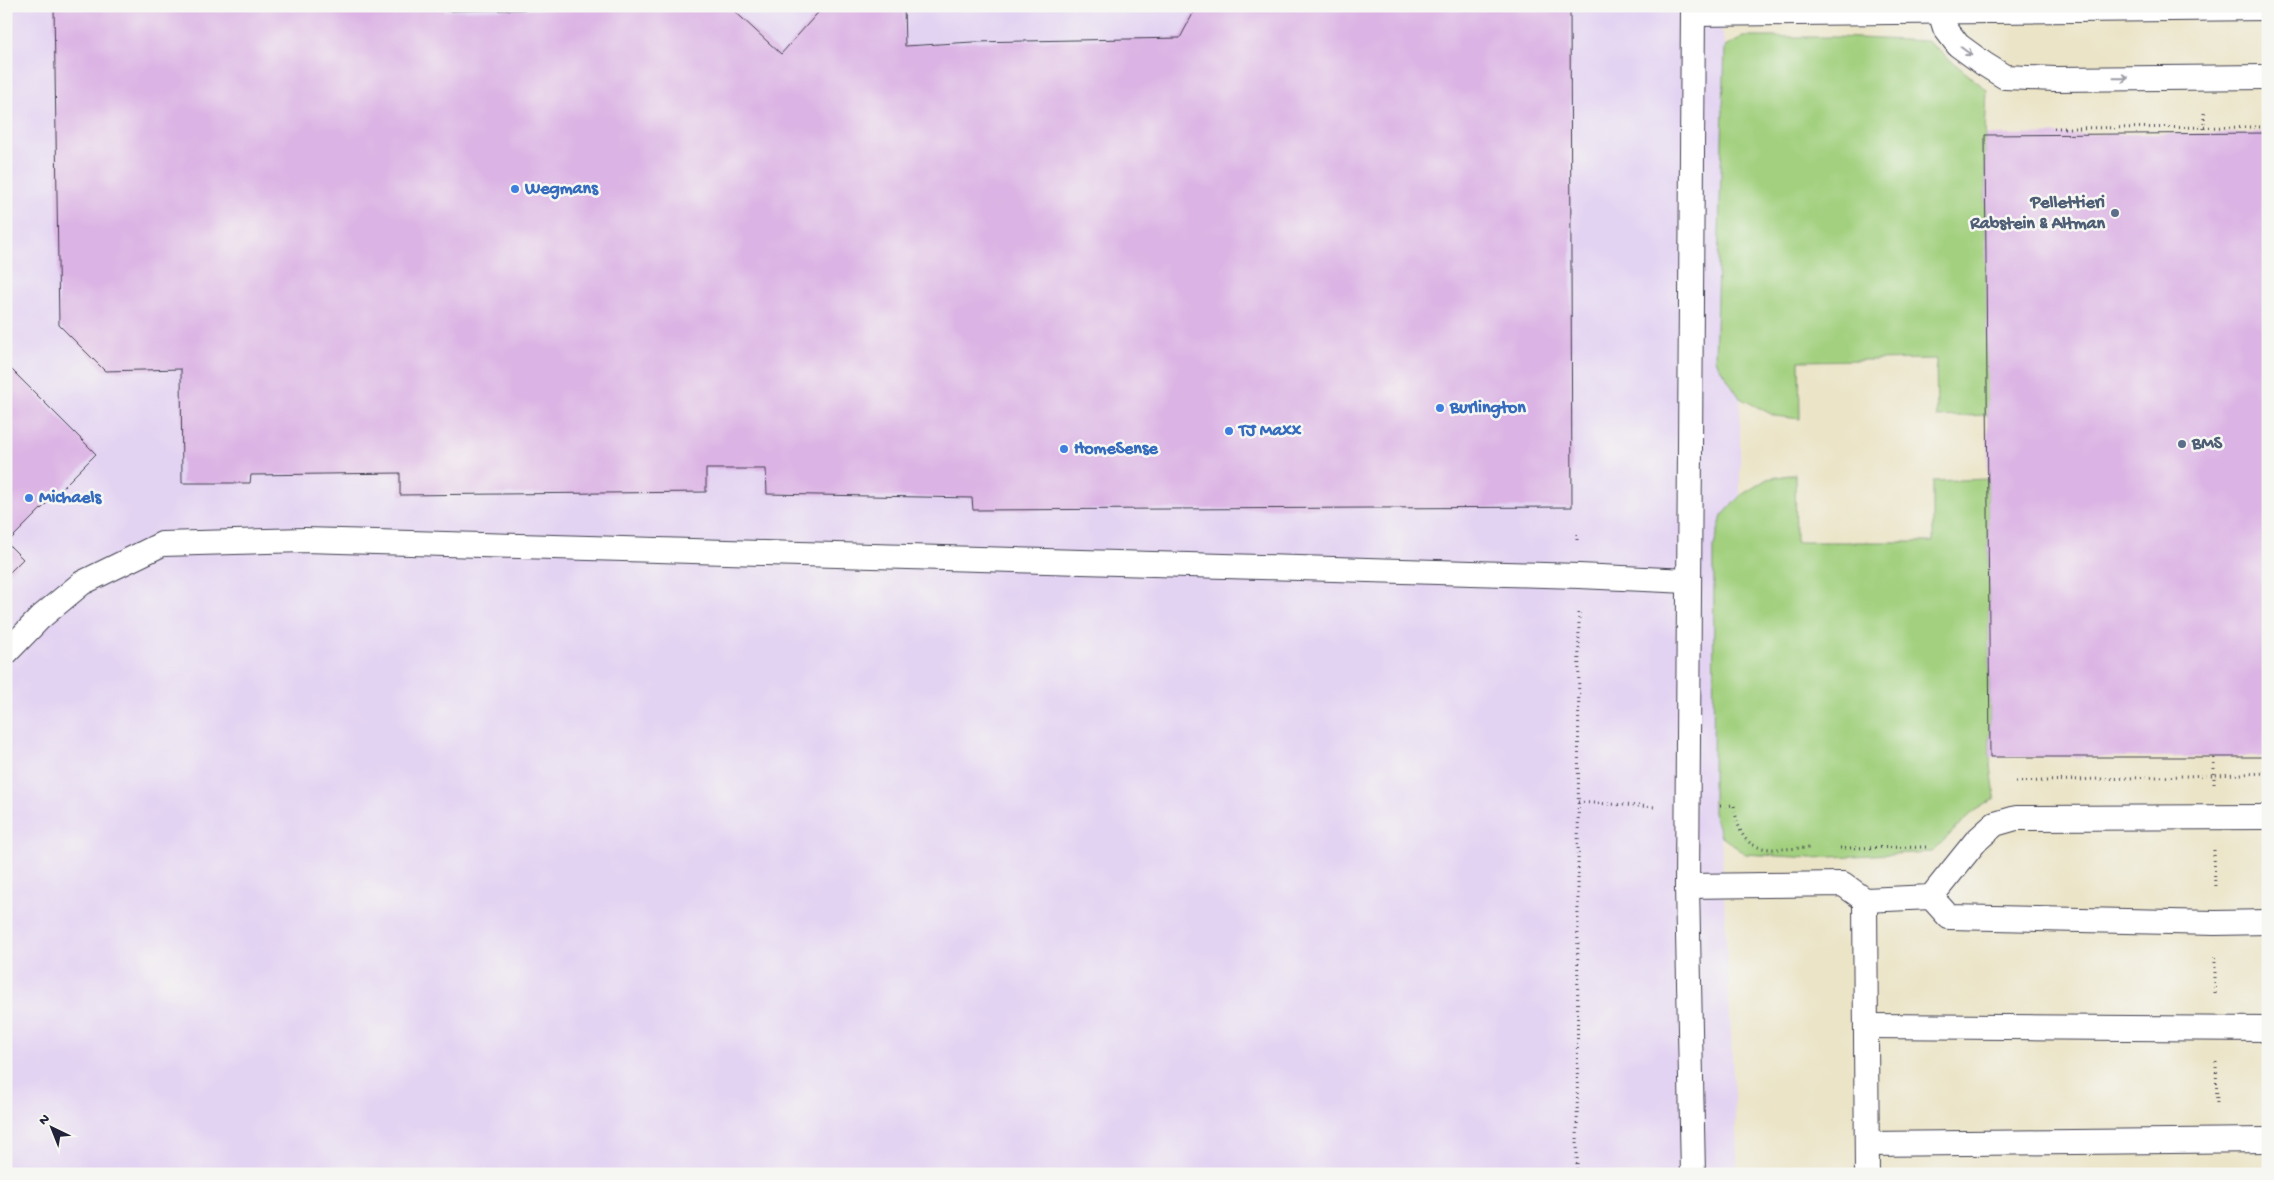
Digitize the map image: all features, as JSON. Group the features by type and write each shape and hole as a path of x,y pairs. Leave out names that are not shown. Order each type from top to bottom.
{"lane":[{"path":"1693,1174 1686,886 1693,10 1854,9 1940,12 2268,8"},
{"path":"1940,12 1945,28 1958,45 2005,77 2055,79 2268,77"},
{"path":"6,653 41,617 82,583 162,544 305,540 1579,576 1688,581"},
{"path":"1686,886 1843,884 1865,900 1931,897 1976,841 1995,824 2016,818 2268,817"},
{"path":"1931,897 1949,917 2215,923 2268,922"},
{"path":"1865,900 1867,1174"},
{"path":"1867,1026 2268,1029"},
{"path":"1867,1144 2268,1140"}],"path":[{"path":"2054,128 2268,127"},
{"path":"1577,534 1579,576 1577,1174"},
{"path":"2214,757 2217,1141"},
{"path":"2015,782 2268,773"},
{"path":"1578,802 1656,806"},
{"path":"1713,806 1734,805 1740,833 1748,843 1757,848 1815,848"},
{"path":"1834,848 1929,847"}],"shaded area":[{"path":"6,6 1717,6 1725,47 1715,360 1740,398 1740,496 1722,516 1714,546 1713,806 1721,836 1738,1174 6,1174"}],"green space":[{"path":"1744,37 1836,37 1927,41 1987,90 1985,135 1988,415 1937,417 1936,359 1799,361 1800,419 1775,416 1740,398 1715,360 1725,47"},
{"path":"1795,474 1796,542 1933,542 1933,481 1988,479 1990,757 1995,798 1974,811 1932,852 1812,858 1745,854 1721,836 1713,812 1714,546 1722,516 1740,496 1767,479"}],"building":[{"path":"54,6 445,6 445,11 729,6 781,54 824,6 904,6 905,46 973,42 1180,38 1197,6 1570,6 1572,507 973,510 972,498 767,494 766,469 706,469 706,492 400,495 400,473 251,475 250,483 182,483 181,369 105,371 59,325"},
{"path":"2268,133 2268,757 1990,757 1985,135"},
{"name":"Michaels","path":"6,364 96,454 7,543 23,559 6,576"}],"place":[{"name":"Wegmans","path":"515,189"},
{"name":"Pellettieri Rabstein & Altman","path":"2115,213"},
{"name":"Burlington","path":"1440,408"},
{"name":"TJ Maxx","path":"1229,431"},
{"name":"BMS","path":"2182,444"},
{"name":"HomeSense","path":"1064,449"},
{"name":"Michaels","path":"29,498"}]}
